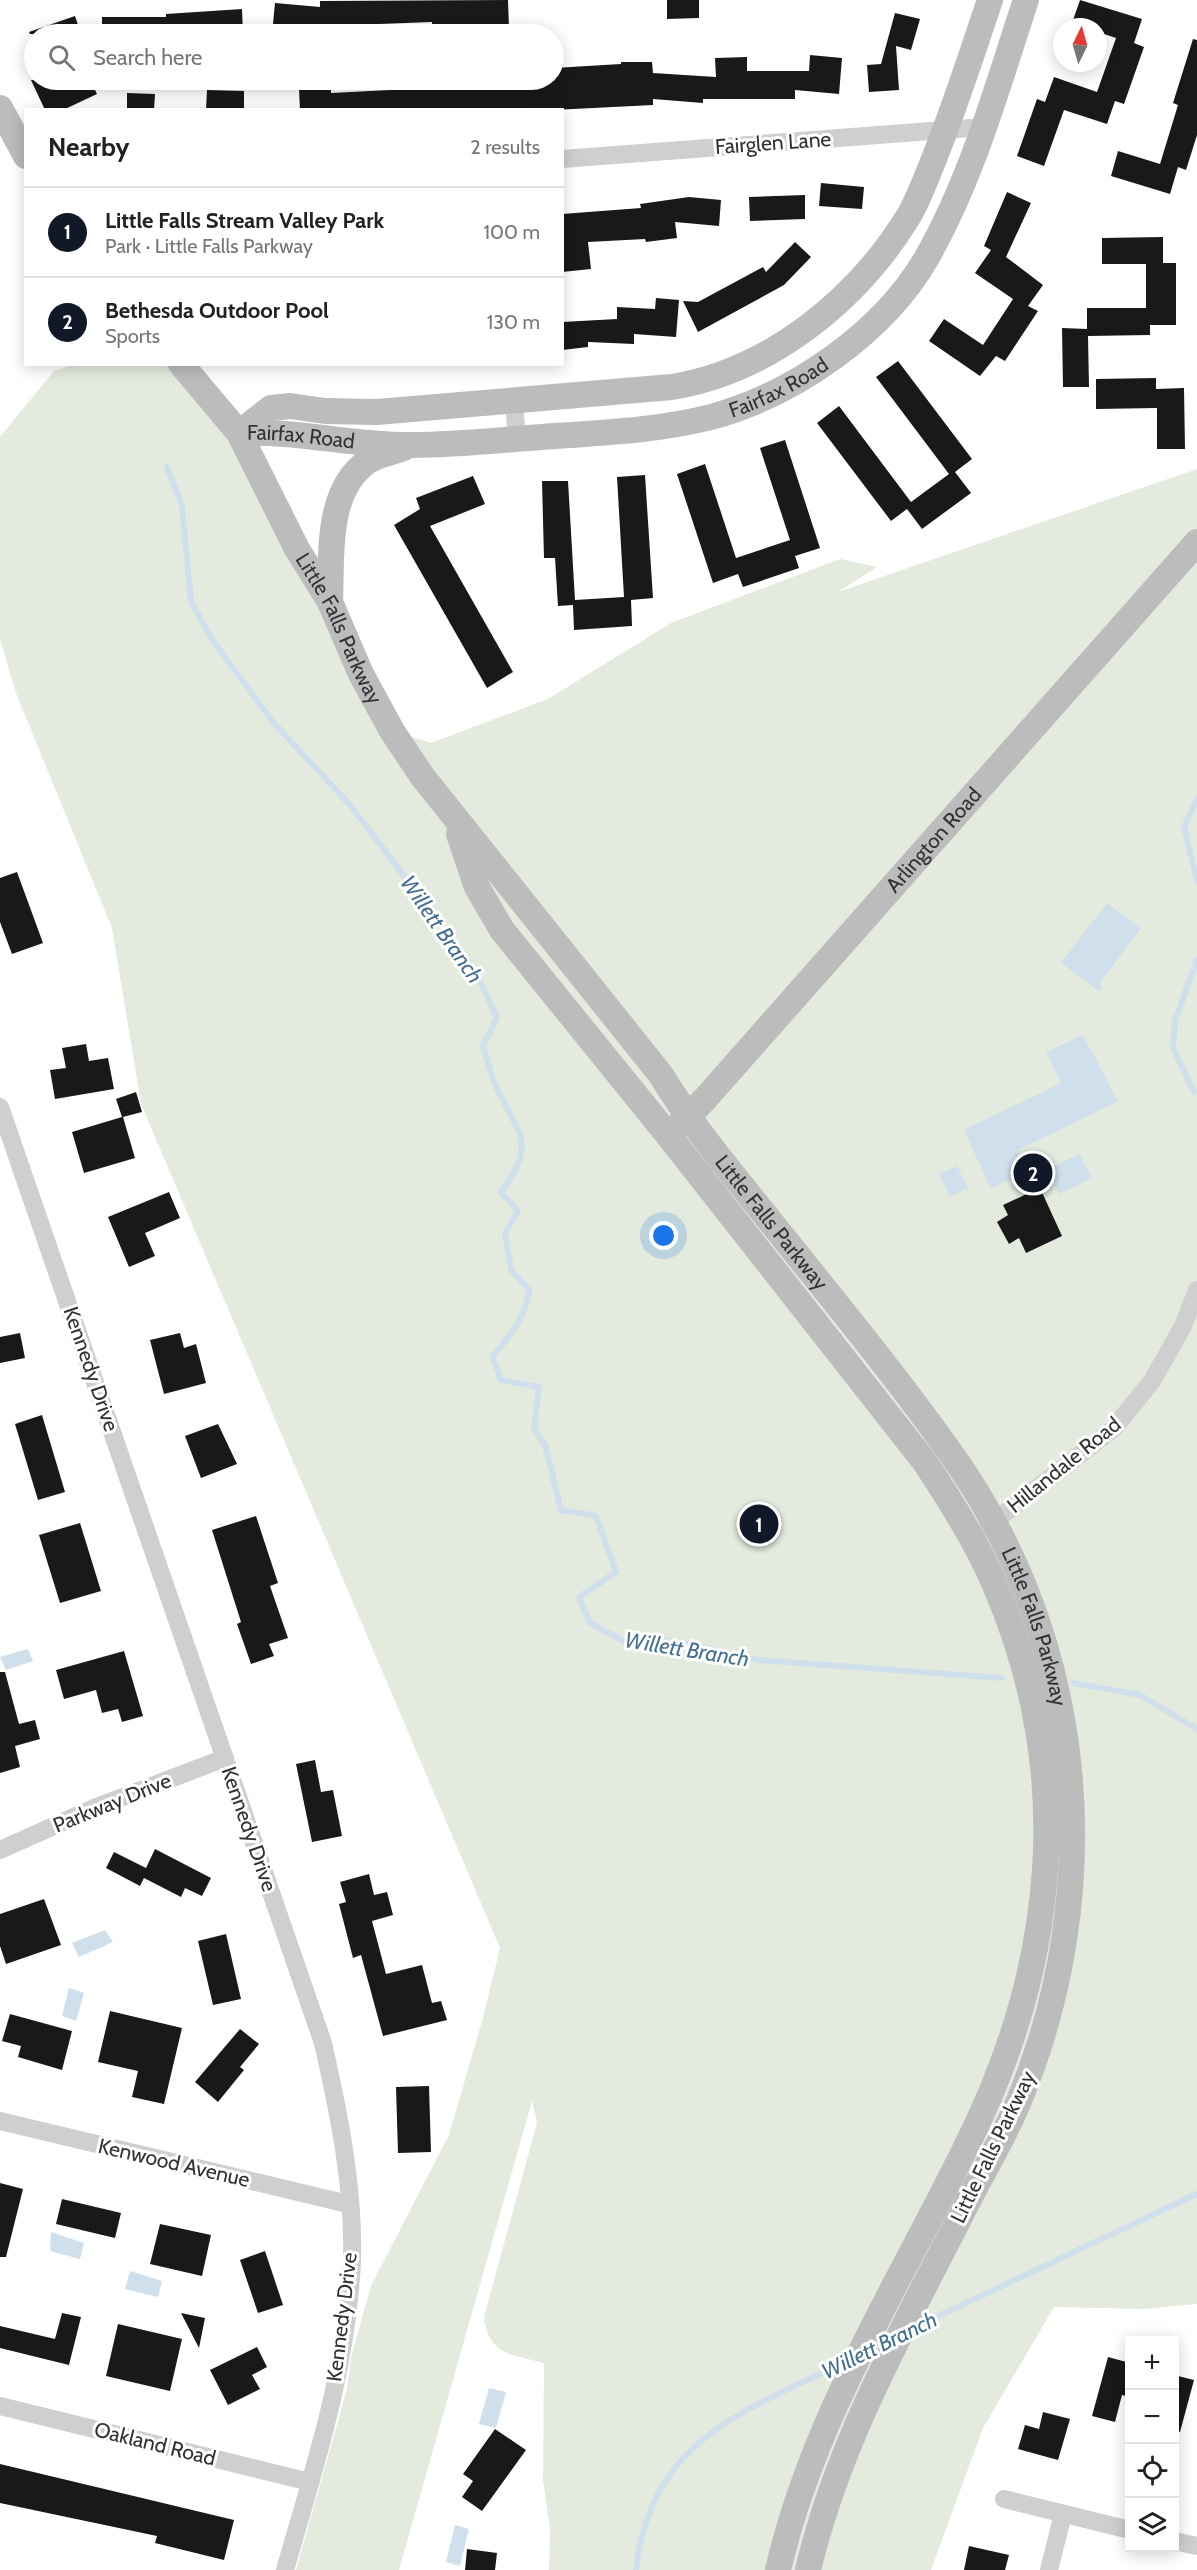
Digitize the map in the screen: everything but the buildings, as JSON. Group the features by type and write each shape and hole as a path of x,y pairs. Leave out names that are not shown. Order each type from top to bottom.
{"main road":[{"name":"Fairfax Road","path":"239,432 271,408 290,406 325,411 377,412 514,402 699,382 765,354 793,336 851,290 909,217 946,129 990,0"},
{"name":"Fairfax Road","path":"239,432 266,431 412,445 654,427 710,417 746,405 816,368 854,342 897,301 925,260 957,198 984,127 1026,0"},
{"path":"0,108 24,152"},
{"name":"Little Falls Parkway","path":"183,366 239,432 297,549 330,602 361,674 392,731 454,816 661,1075 687,1119 929,1423 994,1522 1034,1612 1054,1677 1065,1730 1074,1835 1071,1902 1060,1967 1045,2030 1016,2107 888,2358 836,2479 808,2570"},
{"path":"330,602 337,507 346,486 369,461 412,445"},
{"name":"Arlington Road","path":"668,1135 687,1119 1197,542"},
{"name":"Little Falls Parkway","path":"454,816 477,887 502,930 894,1420 951,1500 973,1538 1012,1626 1030,1687 1043,1758 1047,1826 1044,1892 1033,1961 1016,2031 968,2143 847,2378 803,2484 778,2570"}],"street":[{"name":"Fairglen Lane","path":"564,159 984,127"},
{"path":"514,402 517,438"},
{"name":"Kennedy Drive","path":"2,1114 323,2043 343,2132 352,2258 346,2325 334,2390 285,2570"},
{"name":"Hillandale Road","path":"973,1538 1114,1428 1152,1381 1183,1326 1197,1290"},
{"name":"Parkway Drive","path":"0,1850 94,1808 225,1758"},
{"name":"Kenwood Avenue","path":"0,2121 348,2205"},
{"name":"Oakland Road","path":"0,2406 310,2482"},
{"path":"1004,2499 1125,2529"},
{"path":"1049,2570 1063,2514"},
{"path":"1179,2542 1197,2546"}],"shaded area":[{"path":"70,366 180,366 239,433 392,731 431,743 548,699 671,623 840,559 877,567 838,592 1197,469 1197,2304 1142,2309 1054,2307 983,2428 931,2570 549,2570 550,2529 543,2480 544,2363 512,2355 497,2346 491,2339 484,2317 537,2123 532,2101 399,2570 296,2570 347,2389 351,2357 371,2286 449,2135 483,2018 500,1948 141,1104 112,928 16,693 0,639 0,437 54,371"}],"water":[{"path":"1107,903 1141,928 1099,984 1103,987 1100,992 1061,963"},
{"path":"1083,1035 1118,1101 1018,1150 1028,1170 991,1189 964,1130 1061,1083 1046,1052"},
{"path":"1079,1154 1092,1178 1059,1194 1047,1169"},
{"path":"957,1166 968,1188 950,1197 939,1174"},
{"path":"28,1649 33,1661 6,1670 0,1657"},
{"path":"105,1930 113,1942 79,1957 72,1943"},
{"path":"69,1988 84,1993 76,2021 62,2016"},
{"path":"51,2232 84,2243 80,2259 50,2251"},
{"path":"130,2271 162,2281 158,2297 125,2289"},
{"path":"489,2388 506,2392 496,2428 479,2424"},
{"path":"455,2525 469,2529 460,2566 446,2562"}],"waterway":[{"name":"Willett Branch","path":"167,467 182,506 191,602 213,641 273,722 350,805 456,944 477,974 497,1018 483,1046 496,1086 513,1119 521,1141 519,1163 501,1192 518,1211 505,1233 511,1270 529,1290 520,1318 492,1357 501,1380 539,1387 534,1429 545,1445 561,1510 596,1516 616,1572 579,1597 590,1623 629,1644 647,1638 685,1643 758,1660 1002,1678"},
{"path":"1197,799 1184,827 1197,881"},
{"path":"1194,1092 1173,1048 1175,1021 1197,960"},
{"name":"Willett Branch","path":"1073,1683 1140,1695 1197,1729"},
{"name":"Willett Branch","path":"913,2328 1197,2194"},
{"name":"Willett Branch","path":"636,2570 645,2525 661,2489 682,2459 708,2435 739,2415 847,2361"}],"place":[{"name":"Bethesda Outdoor Pool","path":"1033,1173"},
{"name":"Little Falls Stream Valley Park","path":"759,1524"}]}
